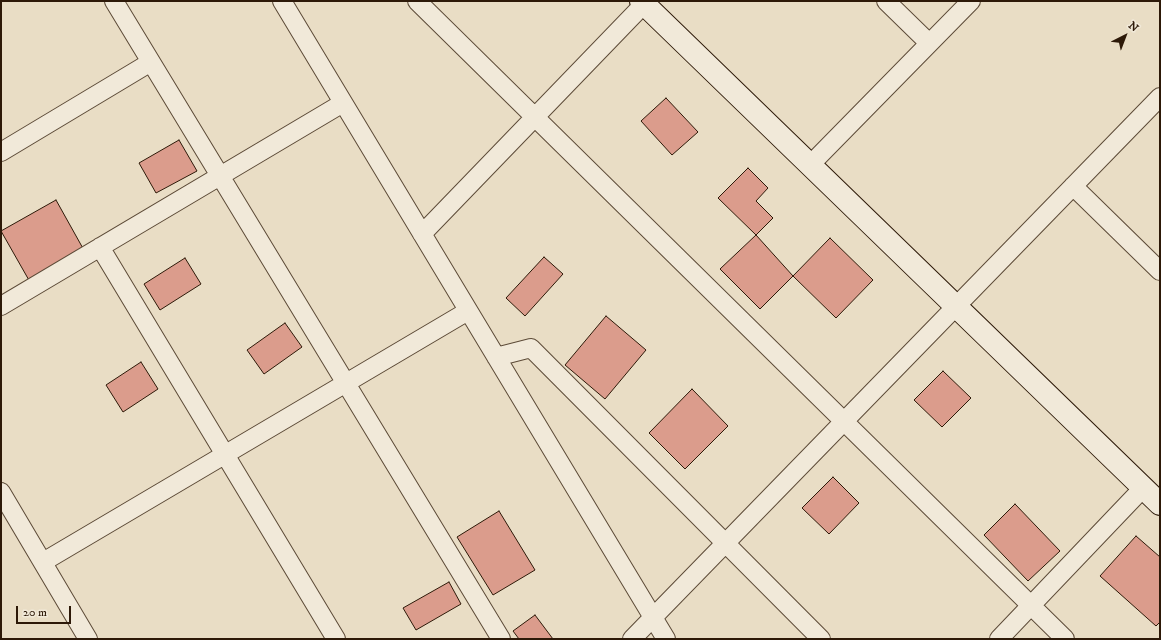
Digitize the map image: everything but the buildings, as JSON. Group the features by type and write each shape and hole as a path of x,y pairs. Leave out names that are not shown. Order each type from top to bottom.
{"street":[{"path":"114,1 501,639"},
{"path":"282,1 666,639"},
{"path":"418,1 1066,639"},
{"path":"886,1 929,43"},
{"path":"810,165 971,1"},
{"path":"422,234 643,2 1160,504"},
{"path":"1,152 151,62"},
{"path":"632,639 1160,97"},
{"path":"1,306 343,103"},
{"path":"1073,186 1160,271"},
{"path":"100,247 336,639"},
{"path":"43,562 468,311"},
{"path":"496,357 531,348 821,639"},
{"path":"999,639 1143,488"},
{"path":"1,492 88,639"}]}
